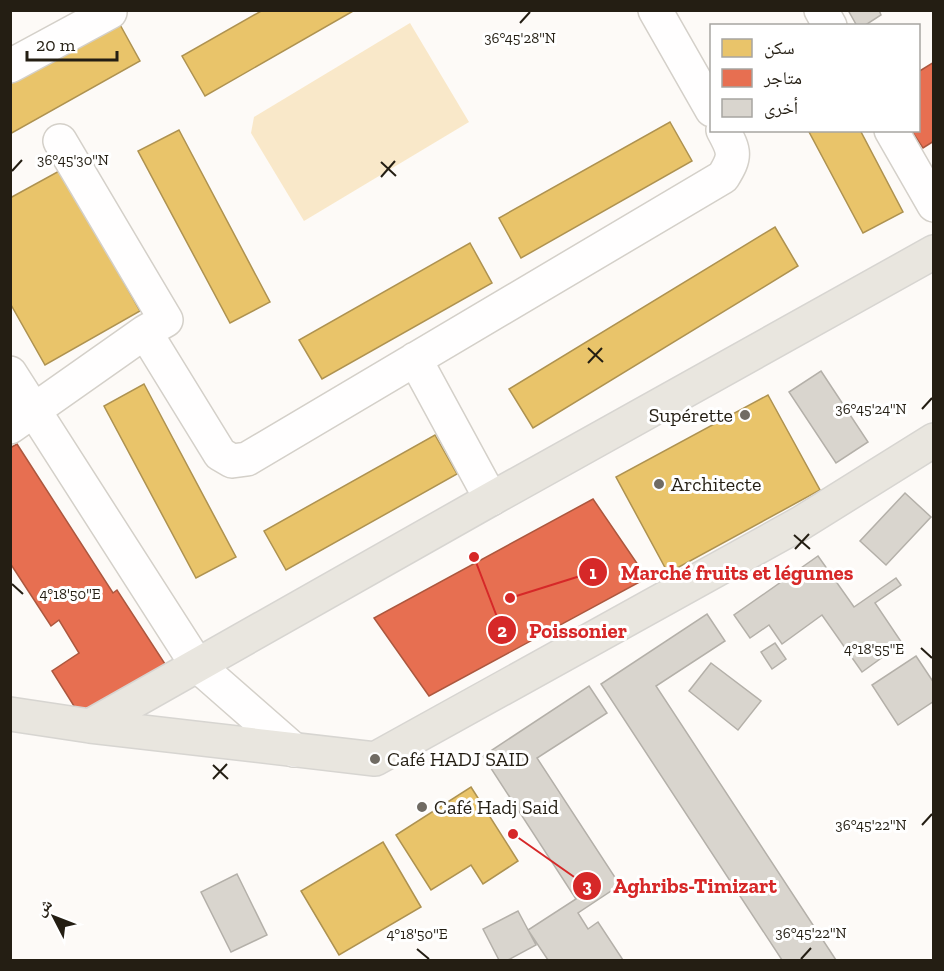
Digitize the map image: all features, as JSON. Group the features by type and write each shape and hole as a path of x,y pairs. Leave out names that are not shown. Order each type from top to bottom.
{"main road":[{"path":"90,726 933,252"},
{"path":"10,714 90,726 375,759 801,523 933,440"}],"street":[{"path":"10,66 110,12 109,10"},
{"path":"655,10 710,108"},
{"path":"822,10 829,24"},
{"path":"145,332 219,454 232,461 247,459 723,177 731,164 732,147 724,132"},
{"path":"892,132 933,205"},
{"path":"22,419 145,332 166,320 60,141"},
{"path":"415,358 491,499"},
{"path":"10,373 22,419 197,665 294,750"}],"shaded area":[{"path":"410,23 469,122 304,221 251,133 254,117"}],"building: سكن":[{"path":"263,10 355,10 205,96 182,56"},
{"path":"118,21 140,61 10,134 10,82"},
{"path":"670,122 692,161 521,258 499,218"},
{"path":"179,130 270,302 230,323 138,151"},
{"path":"809,132 861,132 903,212 863,233"},
{"path":"61,170 140,311 45,365 10,303 10,198"},
{"path":"775,227 798,266 533,428 509,389"},
{"path":"470,243 492,283 322,379 299,340"},
{"path":"144,384 236,557 196,578 104,406"},
{"path":"768,395 820,490 668,573 616,477"},
{"path":"435,435 457,474 286,570 264,531"},
{"path":"471,787 518,861 483,884 471,865 431,890 396,835"},
{"path":"383,842 421,907 339,955 301,891"}],"building: متاجر":[{"path":"934,62 934,141 923,148 912,132 920,132 920,71"},
{"path":"17,444 113,593 117,590 167,667 84,722 52,671 79,653 59,620 51,626 10,563 10,448"},
{"path":"593,499 647,578 429,696 374,618"}],"building: أخرى":[{"path":"848,10 879,10 881,15 867,24 856,24"},
{"path":"821,371 868,442 836,463 789,392"},
{"path":"905,493 931,517 886,565 860,541"},
{"path":"818,556 854,607 896,578 901,585 875,603 902,643 862,672 822,615 782,644 769,625 750,638 734,615"},
{"path":"707,614 725,641 656,686 836,960 782,960 601,684"},
{"path":"775,643 786,659 772,669 761,652"},
{"path":"916,656 934,683 934,701 898,725 872,685"},
{"path":"711,663 761,701 738,730 689,691"},
{"path":"589,686 607,713 537,758 620,885 578,913 588,929 598,922 623,960 548,960 528,930 576,899 483,756"},
{"path":"237,874 267,935 231,952 201,892"},
{"path":"518,911 536,945 508,960 499,960 483,929"}],"place":[{"name":"Supérette","path":"745,415"},
{"name":"Architecte","path":"659,484"},
{"name":"Poissonier","path":"474,557"},
{"name":"Marché fruits et légumes","path":"510,598"},
{"name":"Café HADJ SAID","path":"375,759"},
{"name":"Café Hadj Said","path":"422,807"},
{"name":"Aghribs-Timizart","path":"513,834"}]}
